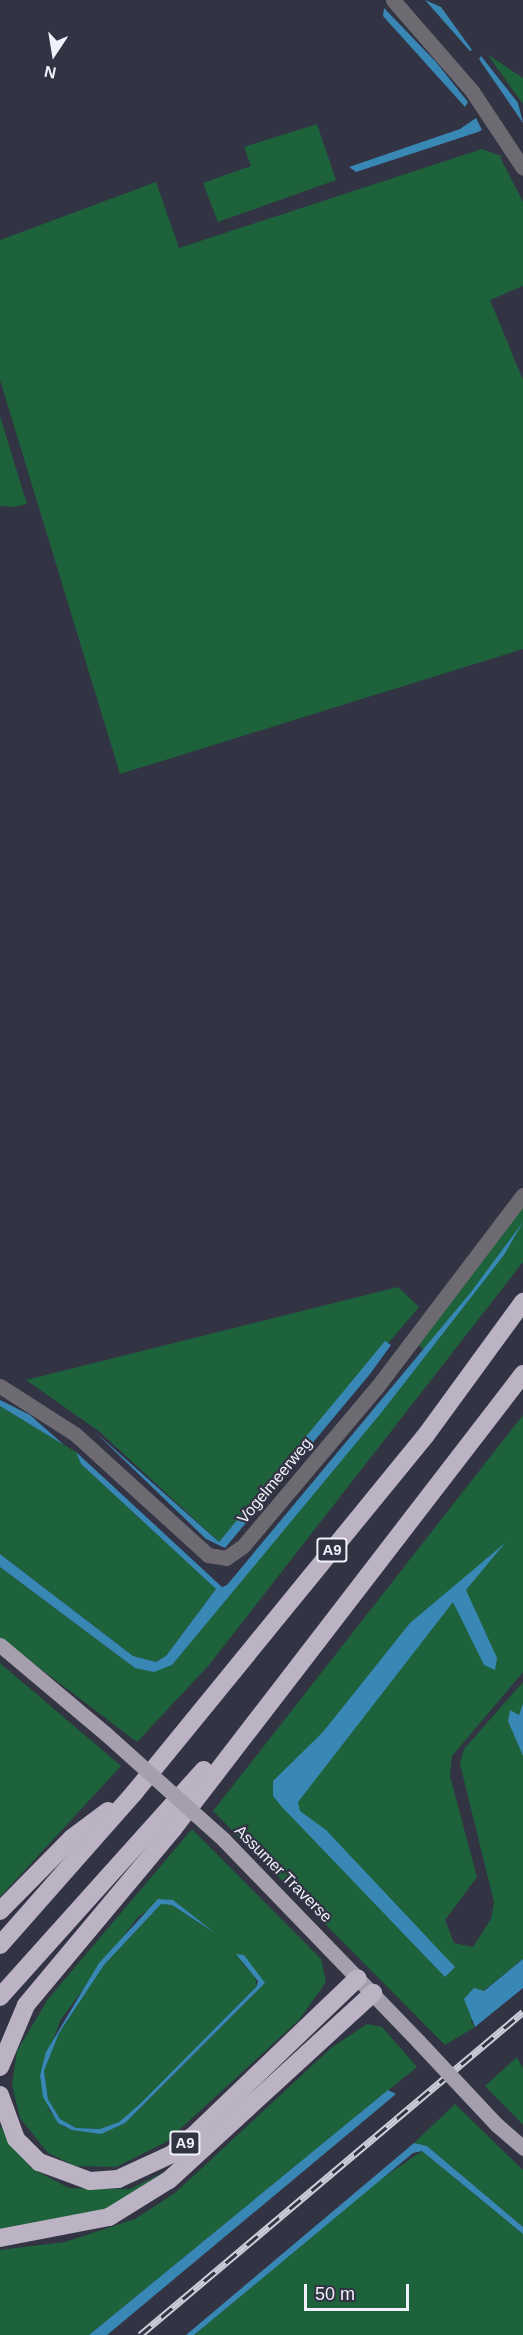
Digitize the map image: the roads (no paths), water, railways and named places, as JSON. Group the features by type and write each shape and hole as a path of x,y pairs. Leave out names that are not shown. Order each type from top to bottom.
{"highway":[{"name":"A9","path":"0,1944 134,1793 426,1435 523,1302"},
{"name":"A9","path":"0,2067 26,2005 173,1829 275,1690 523,1374"},
{"name":"A9","path":"0,1997 275,1690"},
{"name":"A9","path":"0,1911 72,1838 134,1793"},
{"name":"A9","path":"0,2095 16,2139 39,2162 90,2181 118,2179 148,2168 193,2136 358,1978"},
{"name":"A9","path":"0,2238 109,2217 168,2180 374,1993"}],"main road":[{"name":"Assumer Traverse","path":"0,1645 106,1734 224,1840 374,1993 497,2125 523,2148"}],"street":[{"path":"393,0 472,91 523,168"},
{"name":"Vogelmeerweg","path":"0,1386 75,1434 208,1555 226,1558 243,1546 377,1387 523,1195"}],"water":[{"path":"425,0 441,7 472,50 470,51"},
{"path":"384,8 436,62 468,102 465,107 383,16"},
{"path":"481,56 518,103 523,123 479,59"},
{"path":"476,118 482,130 478,132 356,172 349,167 460,129"},
{"path":"523,1222 504,1255 381,1413 172,1665 154,1672 135,1668 0,1567 0,1554 133,1656 156,1662 166,1656 216,1589 81,1464 76,1452 222,1587 227,1585 471,1292"},
{"path":"385,1341 391,1345 370,1374 225,1548 206,1539 95,1432 219,1542"},
{"path":"0,1400 30,1415 64,1445 0,1406"},
{"path":"505,1543 466,1590 497,1658 495,1670 484,1665 453,1602 298,1802 300,1811 326,1830 455,1967 445,1977 282,1807 273,1796 273,1781 323,1732 410,1623"},
{"path":"523,1704 523,1756 508,1721 510,1710 519,1715"},
{"path":"158,1899 173,1900 215,1933 172,1905 161,1904 104,1965 59,2033 44,2071 48,2099 60,2119 76,2128 100,2129 119,2122 140,2104 257,1986 258,1981 236,1954 244,1955 265,1983 125,2123 101,2134 72,2130 58,2123 43,2097 40,2075 46,2052 99,1963"},
{"path":"523,1959 523,1988 475,2027 464,1999 474,1988 484,1991"},
{"path":"388,2090 396,2094 107,2335 89,2335"},
{"path":"414,2143 427,2146 523,2227 523,2234 422,2151 413,2153 194,2335 186,2335"}],"railway":[{"path":"140,2335 523,2012"}]}
